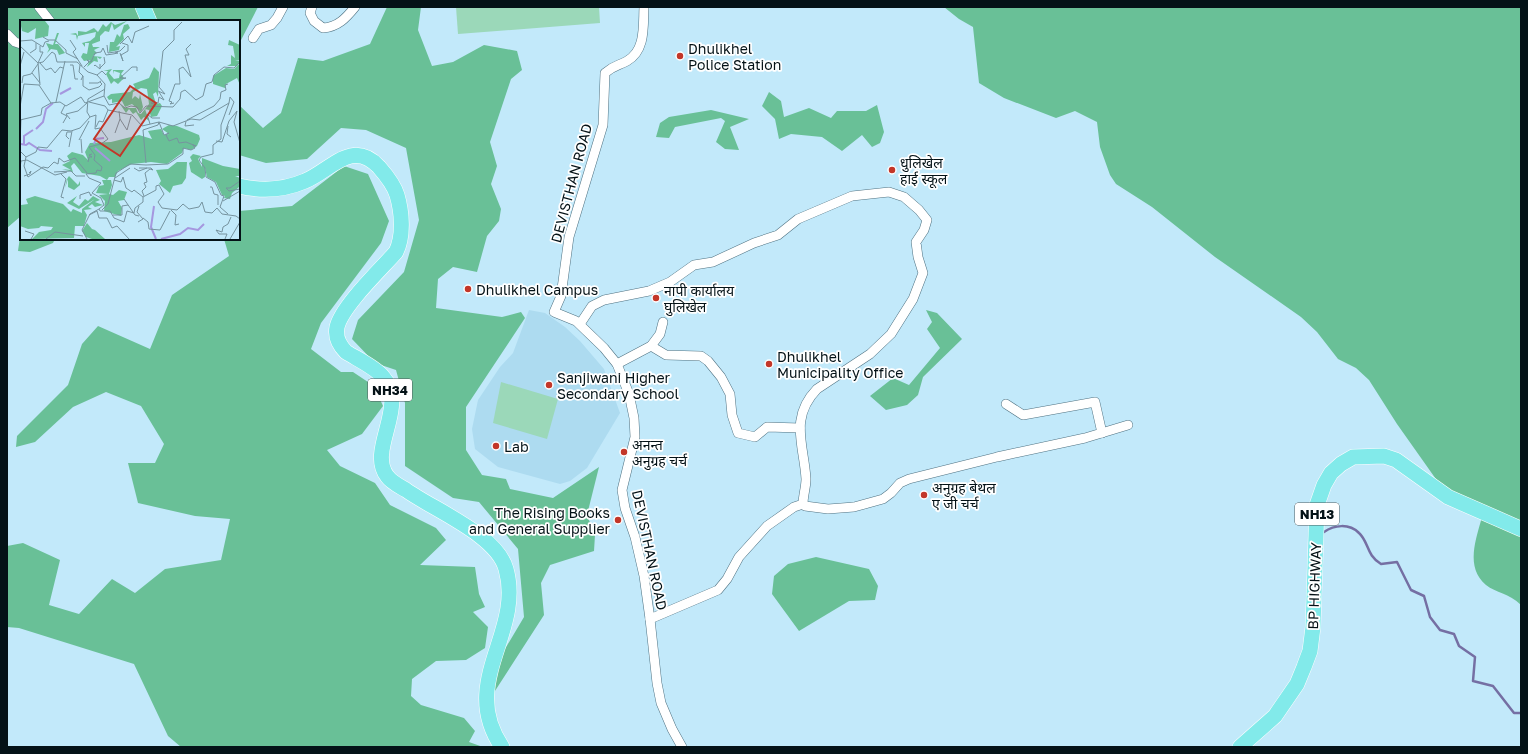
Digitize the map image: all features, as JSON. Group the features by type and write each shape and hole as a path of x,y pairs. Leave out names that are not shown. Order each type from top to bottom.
{"highway":[{"path":"142,7 148,20"},
{"name":"NH34","path":"240,186 252,189 289,186 306,181 343,158 353,155 363,155 374,162 385,173 395,191 399,203 401,221 400,245 396,252 343,313 337,327 337,337 341,347 346,352 382,375 388,385 392,398 391,411 381,455 381,464 387,476 418,499 481,536 502,559 506,569 510,594 505,623 490,671 486,699 488,717 502,747"},
{"name":"BP HIGHWAY","path":"1240,747 1275,716 1297,684 1304,668 1310,651 1313,627 1317,505 1324,485 1331,473 1341,464 1353,457 1384,456 1396,460 1448,497 1521,529"}],"street":[{"path":"39,7 49,20"},
{"path":"253,38 259,29 271,24 277,18 283,7"},
{"path":"312,7 310,13 314,20 323,28 332,27 346,18 355,7"},
{"name":"DEVISTHAN ROAD","path":"644,7 641,45 635,54 627,61 613,66 605,73 603,125 569,237 560,296 554,312 576,320 604,348 617,364 629,394 634,418 635,437 622,490 644,576 657,683 661,703 672,729 682,747"},
{"path":"7,34 15,42 20,44"},
{"path":"580,324 592,306 604,300 649,291 670,282 694,265 713,262 747,246 778,235 798,219 852,196 890,192 904,197 919,210 927,220 924,230 916,242 918,257 923,273 918,289 891,334 870,354 817,389 811,395 801,414 800,428 806,481 803,504"},
{"path":"617,364 650,346 660,334 663,322"},
{"path":"650,346 666,355 701,356 708,361 721,377 730,394 732,414 738,432 755,437 767,427 800,428"},
{"path":"1006,404 1017,413 1023,415 1094,402 1102,433"},
{"path":"650,619 718,590 727,579 739,557 767,526 794,507 803,504 805,506 828,509 854,507 882,499 891,493 900,483 909,479 997,457 1085,438 1128,425"}],"shaded area":[{"name":"Sanjiwani Higher Secondary School","path":"529,310 545,313 565,327 580,341 604,369 620,413 587,468 570,481 560,484 498,467 475,449 472,429 478,400 500,367 513,353"}],"green space":[{"path":"8,7 258,7 240,42 240,20 20,20 20,217 7,228"},
{"path":"387,7 421,7 418,30 432,66 453,62 484,45 517,51 522,70 511,79 490,142 497,166 491,184 501,209 499,221 487,236 477,272 453,267 438,279 436,308 502,317 521,312 525,318 466,407 466,450 482,475 506,479 510,489 553,498 599,467 587,515 595,535 594,551 550,565 541,583 544,615 493,694 499,659 524,617 518,549 479,502 453,498 405,466 405,403 396,370 375,363 352,339 358,320 404,272 419,220 406,148 366,130 341,128 307,159 266,163 240,155 240,106 263,128 281,113 298,58 323,61 370,44"},
{"path":"456,7 599,7 600,23 458,34"},
{"path":"944,7 1521,7 1521,526 1458,496 1438,482 1397,424 1369,380 1356,368 1338,359 1317,332 1301,317 1215,257 1152,207 1116,184 1110,175 1100,147 1097,122 1075,111 1056,118 1004,98 979,83 973,27 959,19"},
{"path":"769,92 781,101 784,117 809,108 831,118 837,111 866,111 877,105 884,132 880,143 872,147 862,135 842,151 822,137 791,134 779,139 775,119 762,106"},
{"path":"711,110 749,119 730,127 739,150 725,149 716,142 725,121 721,118 675,127 669,138 656,137 660,123 669,117"},
{"path":"344,166 368,174 389,221 381,243 321,323 311,349 341,372 353,372 374,386 383,406 362,434 327,450 340,466 375,483 390,505 436,528 446,540 420,565 475,567 479,594 485,607 473,612 488,627 485,648 466,660 436,661 412,679 411,696 421,705 464,718 475,731 469,742 483,747 181,747 168,736 134,664 19,628 7,627 7,546 23,543 60,560 49,605 79,614 112,579 135,593 165,569 221,560 230,519 195,516 138,503 128,463 155,463 164,444 141,406 106,392 73,407 35,442 16,447 17,436 68,385 82,344 98,326 150,349 172,295 229,256 224,240 240,240 240,211 292,206"},
{"path":"20,237 20,240 54,240 53,243 30,252 18,251"},
{"path":"926,310 937,313 962,339 923,377 918,395 907,405 886,410 870,396 893,378 909,385 940,348 927,329 932,322"},
{"path":"501,382 558,399 547,439 493,423"},
{"path":"1482,517 1521,536 1521,605 1512,598 1486,585 1476,570 1474,561 1475,543"},
{"path":"816,557 869,569 878,586 875,600 849,601 799,631 772,594 774,576 788,564"}],"waterway":[{"path":"1324,532 1332,528 1342,526 1351,528 1359,533 1365,540 1370,553 1381,564 1397,562 1411,590 1424,596 1430,617 1440,630 1454,634 1459,646 1475,657 1473,681 1493,686 1514,713 1521,713"}],"place":[{"name":"Dhulikhel Police Station","path":"680,56"},
{"name":"धुलिखेल हाई स्कूल","path":"892,170"},
{"name":"Dhulikhel Campus","path":"468,289"},
{"name":"नापी कार्यालय घुलिखेल","path":"656,298"},
{"name":"Dhulikhel Municipality Office","path":"769,364"},
{"name":"Sanjiwani Higher Secondary School","path":"549,385"},
{"name":"Lab","path":"496,446"},
{"name":"अनन्त अनुग्रह चर्च","path":"624,452"},
{"name":"अनुग्रह बेथल ए जी चर्च","path":"924,495"},
{"name":"The Rising Books and General Supplier","path":"618,520"}]}
